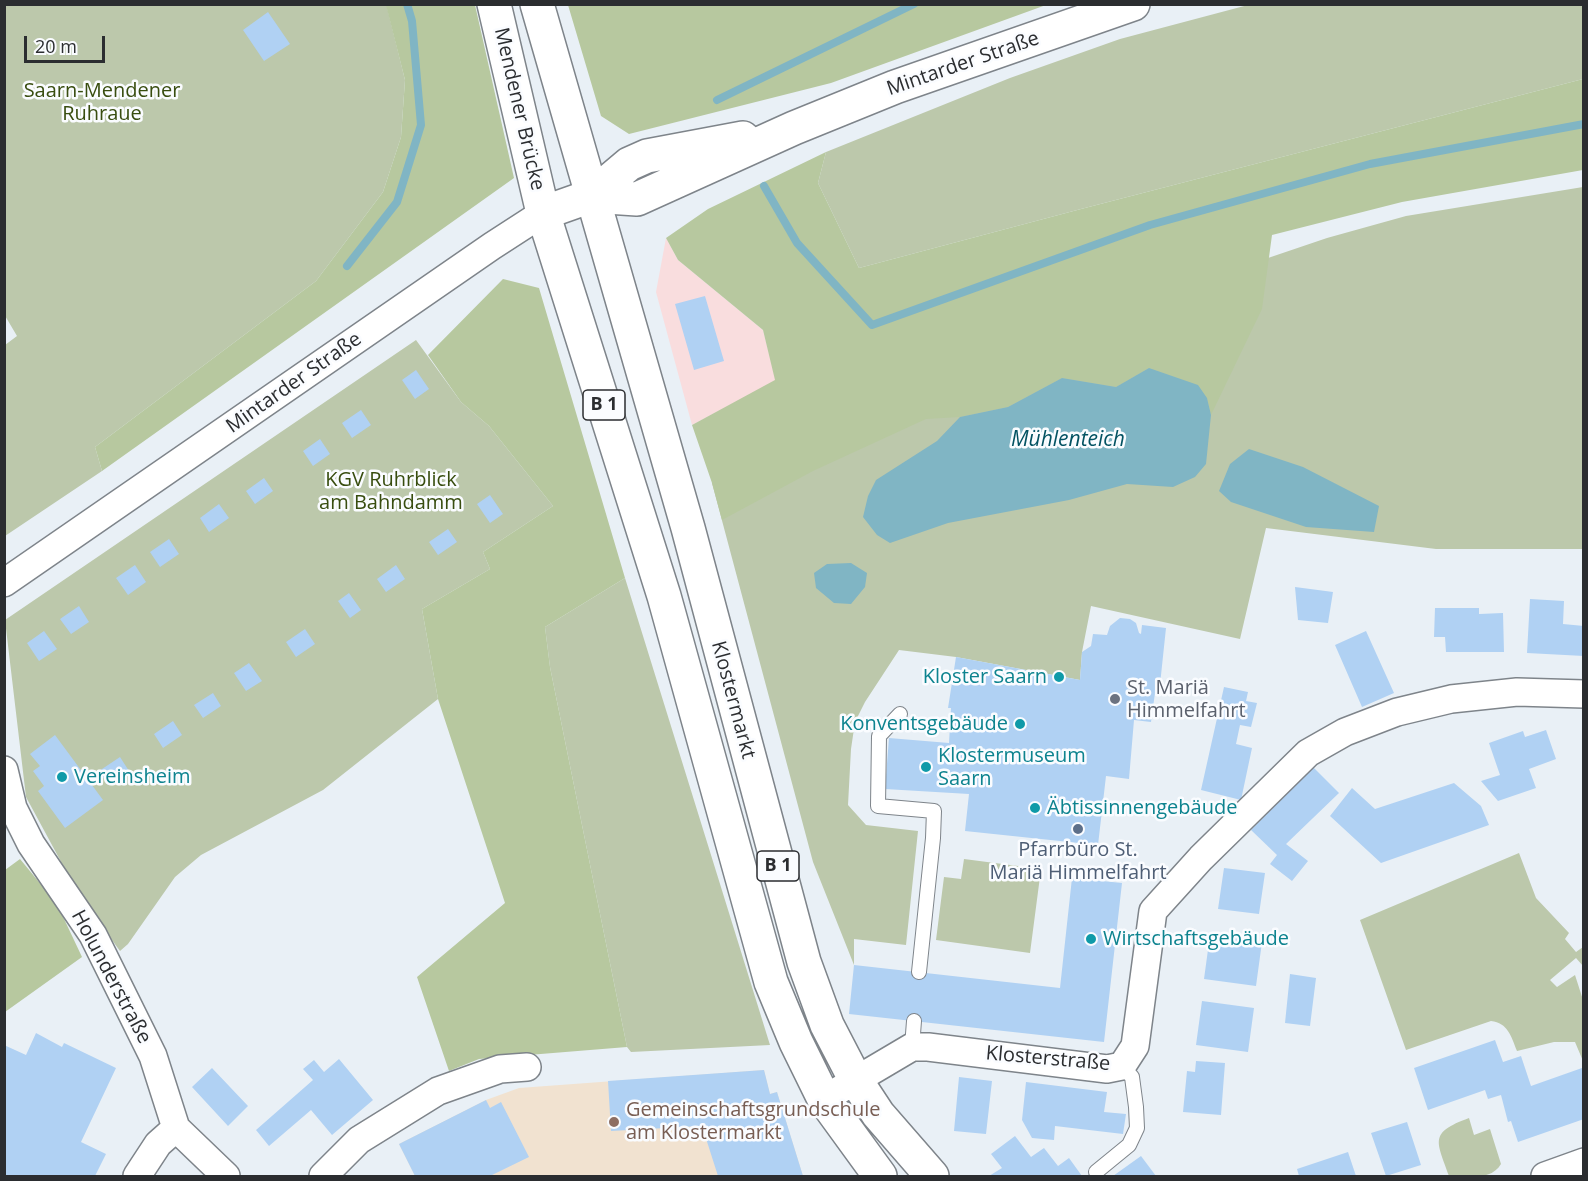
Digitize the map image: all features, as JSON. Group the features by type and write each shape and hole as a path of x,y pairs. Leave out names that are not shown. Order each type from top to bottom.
{"main road":[{"name":"Mendener Brücke","path":"494,4 543,213"},
{"name":"B 1","path":"537,4 591,196"},
{"name":"Mintarder Straße","path":"543,213 591,196 629,164 647,156 794,128 895,87 1133,4"},
{"name":"Klostermarkt","path":"591,196 688,528 804,962 827,1025 855,1079 878,1114 932,1176"},
{"name":"Klostermarkt","path":"543,213 664,596 771,982 796,1042 824,1099 880,1176"}],"street":[{"name":"Mintarder Straße","path":"4,583 543,213"},
{"name":"Klosterstraße","path":"824,1099 855,1079 913,1034 928,1047 1107,1069 1122,1066 1135,1046 1153,911 1201,858 1308,753 1345,732 1397,712 1451,699 1517,692 1584,694"},
{"name":"Holunderstraße","path":"4,770 13,808 31,844 93,934 153,1056 176,1128 226,1176"},
{"path":"323,1176 359,1140 438,1091 500,1069 527,1067"},
{"path":"137,1176 158,1143 176,1128"},
{"path":"1545,1176 1584,1162"}],"lane":[{"path":"900,714 879,736 878,806 934,811 919,972"},
{"path":"1096,1172 1129,1145 1137,1128 1132,1077 1122,1066"}],"shaded area":[{"path":"666,238 678,260 763,330 776,381 692,425 656,292"},
{"name":"Gemeinschaftsgrundschule am Klostermarkt","path":"764,1070 770,1094 777,1092 803,1176 415,1176 399,1144 486,1100 519,1088"}],"green space":[{"path":"568,4 1046,5 831,83 629,134 601,116"},
{"name":"Saarn-Mendener Ruhraue","path":"5,5 393,5 387,7 405,80 401,137 383,192 316,281 95,447 102,471 5,536 5,345 17,336 4,314"},
{"path":"386,5 475,5 514,178 102,471 95,447 316,281 383,192 401,137 405,80"},
{"path":"1248,5 1583,5 1583,79 859,268 818,183 826,152 1010,78 1120,39"},
{"path":"1583,79 1583,170 1402,202 1272,235 1262,309 1211,415 1207,398 1149,368 1116,387 1062,378 1008,407 960,417 926,419 813,471 722,520 692,425 775,380 763,330 678,260 666,238 708,209 826,152 818,183 859,268"},
{"path":"1583,187 1583,549 1436,549 1266,528 1240,639 1091,606 1082,652 1080,680 956,657 899,650 865,702 855,722 848,805 866,825 918,831 906,945 854,939 854,965 813,862 712,483 1268,258 1327,238 1406,216"},
{"path":"503,279 539,288 625,578 545,627 550,667 627,1047 479,1059 449,1071 417,977 505,903 438,699 422,609 490,569 483,552 553,506 489,426 461,402 428,355"},
{"name":"KGV Ruhrblick am Bahndamm","path":"416,340 461,402 489,426 553,506 483,552 490,569 422,609 438,699 323,790 201,855 175,877 128,944 120,951 79,895 26,797 5,620"},
{"path":"625,578 770,1045 631,1052 627,1047 550,667 545,627"},
{"path":"1519,853 1536,898 1569,933 1565,939 1576,952 1583,947 1583,966 1576,958 1550,980 1557,987 1575,975 1583,1000 1583,1061 1575,1042 1554,1042 1517,1051 1505,1027 1491,1021 1406,1050 1360,920"},
{"path":"20,859 57,904 82,957 5,1012 5,870"},
{"path":"964,859 1041,869 1030,953 936,940 944,877 961,879"},
{"path":"1469,1118 1474,1135 1490,1129 1501,1164 1485,1176 1449,1176 1439,1146 1441,1134 1447,1128"}],"water":[{"name":"Mühlenteich","path":"1149,368 1198,385 1207,398 1211,415 1206,464 1195,477 1173,487 1127,484 1069,500 948,523 890,543 877,535 863,517 868,496 876,480 937,441 960,417 1008,407 1062,378 1116,387"},
{"path":"1249,449 1303,467 1379,506 1374,532 1306,527 1231,502 1219,491 1230,464"},
{"path":"851,563 867,573 865,587 851,604 834,603 816,588 814,573 827,564"}],"building":[{"path":"268,12 290,44 264,61 243,30"},
{"path":"705,296 724,361 694,370 675,304"},
{"path":"416,370 429,389 415,399 402,380"},
{"path":"361,410 371,425 352,438 342,423"},
{"path":"320,439 330,454 313,466 303,451"},
{"path":"264,478 273,491 255,504 246,491"},
{"path":"490,495 503,514 490,523 477,504"},
{"path":"219,504 229,518 209,532 200,518"},
{"path":"448,529 457,542 438,555 429,542"},
{"path":"169,539 179,554 160,567 150,552"},
{"path":"135,565 146,582 128,595 116,578"},
{"path":"396,565 405,579 386,592 377,579"},
{"path":"1295,587 1333,592 1328,623 1298,620"},
{"path":"349,593 361,610 350,618 338,601"},
{"path":"1530,599 1564,601 1563,624 1584,626 1584,656 1527,653"},
{"path":"79,606 89,622 71,634 60,619"},
{"path":"1435,608 1479,608 1479,614 1503,613 1504,652 1446,652 1445,637 1434,637"},
{"path":"1120,618 1130,619 1136,623 1141,634 1142,625 1166,628 1159,694 1155,693 1151,722 1134,720 1129,779 1106,776 1098,845 965,831 969,794 885,789 889,738 949,743 951,708 948,708 956,657 1080,680 1082,652 1091,646 1093,634 1107,635 1110,626"},
{"path":"305,629 315,644 296,657 286,642"},
{"path":"44,631 57,649 39,661 27,643"},
{"path":"1366,631 1394,693 1362,707 1335,645"},
{"path":"249,663 262,681 246,691 234,673"},
{"path":"1224,687 1248,692 1246,701 1257,703 1251,727 1240,725 1236,744 1252,748 1241,800 1201,790"},
{"path":"213,693 221,706 203,718 194,705"},
{"path":"173,721 182,735 163,748 154,734"},
{"path":"1546,730 1556,759 1529,769 1536,788 1498,801 1481,781 1500,775 1489,743 1523,731 1525,737"},
{"name":"Vereinsheim","path":"55,735 103,800 65,828 38,791 44,786 33,771 40,766 30,754"},
{"path":"120,757 129,771 108,785 99,771"},
{"path":"1313,767 1339,793 1286,844 1308,861 1292,881 1270,864 1277,855 1251,830"},
{"path":"1454,783 1481,806 1489,825 1381,863 1330,816 1352,788 1375,809"},
{"path":"1224,868 1265,873 1259,914 1218,909"},
{"name":"Wirtschaftsgebäude","path":"1072,878 1122,883 1104,1042 849,1014 854,965 1060,988"},
{"path":"1210,935 1262,942 1256,986 1204,979"},
{"path":"1290,974 1316,978 1310,1026 1285,1023"},
{"path":"1202,1001 1254,1008 1248,1052 1196,1045"},
{"path":"36,1033 62,1047 64,1043 116,1068 81,1142 106,1154 95,1176 4,1176 4,1045 26,1055"},
{"path":"1495,1040 1503,1062 1521,1056 1531,1086 1582,1068 1584,1119 1518,1142 1511,1121 1508,1122 1501,1095 1488,1099 1485,1090 1428,1110 1414,1068"},
{"path":"339,1059 373,1100 332,1135 311,1110 269,1146 256,1130 313,1080 303,1069 314,1060 324,1072"},
{"path":"1196,1061 1225,1063 1221,1115 1183,1112 1187,1071 1195,1072"},
{"path":"212,1068 248,1106 228,1126 192,1087"},
{"path":"764,1070 770,1094 777,1092 803,1176 718,1176 702,1126 611,1131 608,1081"},
{"path":"959,1077 992,1081 986,1134 954,1131"},
{"path":"1026,1082 1107,1092 1104,1112 1126,1114 1123,1134 1055,1126 1054,1140 1032,1138 1022,1120"},
{"path":"486,1100 490,1108 501,1102 529,1157 490,1176 415,1176 399,1144"},
{"path":"1407,1122 1421,1165 1386,1176 1371,1133"},
{"path":"1015,1136 1031,1157 1044,1148 1058,1166 1069,1158 1082,1176 989,1176 1002,1168 991,1154"},
{"path":"1348,1152 1356,1176 1299,1176 1297,1169"},
{"path":"1141,1156 1156,1176 1113,1176"}],"waterway":[{"path":"347,266 397,202 421,125 412,21 407,4"},
{"path":"717,100 914,4"},
{"path":"764,186 797,243 872,325 1150,225 1370,164 1584,124"}],"place":[{"name":"Kloster Saarn","path":"1059,677"},
{"name":"St. Mariä Himmelfahrt","path":"1115,699"},
{"name":"Konventsgebäude","path":"1020,724"},
{"name":"Klostermuseum Saarn","path":"926,767"},
{"name":"Vereinsheim","path":"62,777"},
{"name":"Äbtissinnengebäude","path":"1035,808"},
{"name":"Pfarrbüro St. Mariä Himmelfahrt","path":"1078,829"},
{"name":"Wirtschaftsgebäude","path":"1091,939"},
{"name":"Gemeinschaftsgrundschule am Klostermarkt","path":"614,1122"}]}
